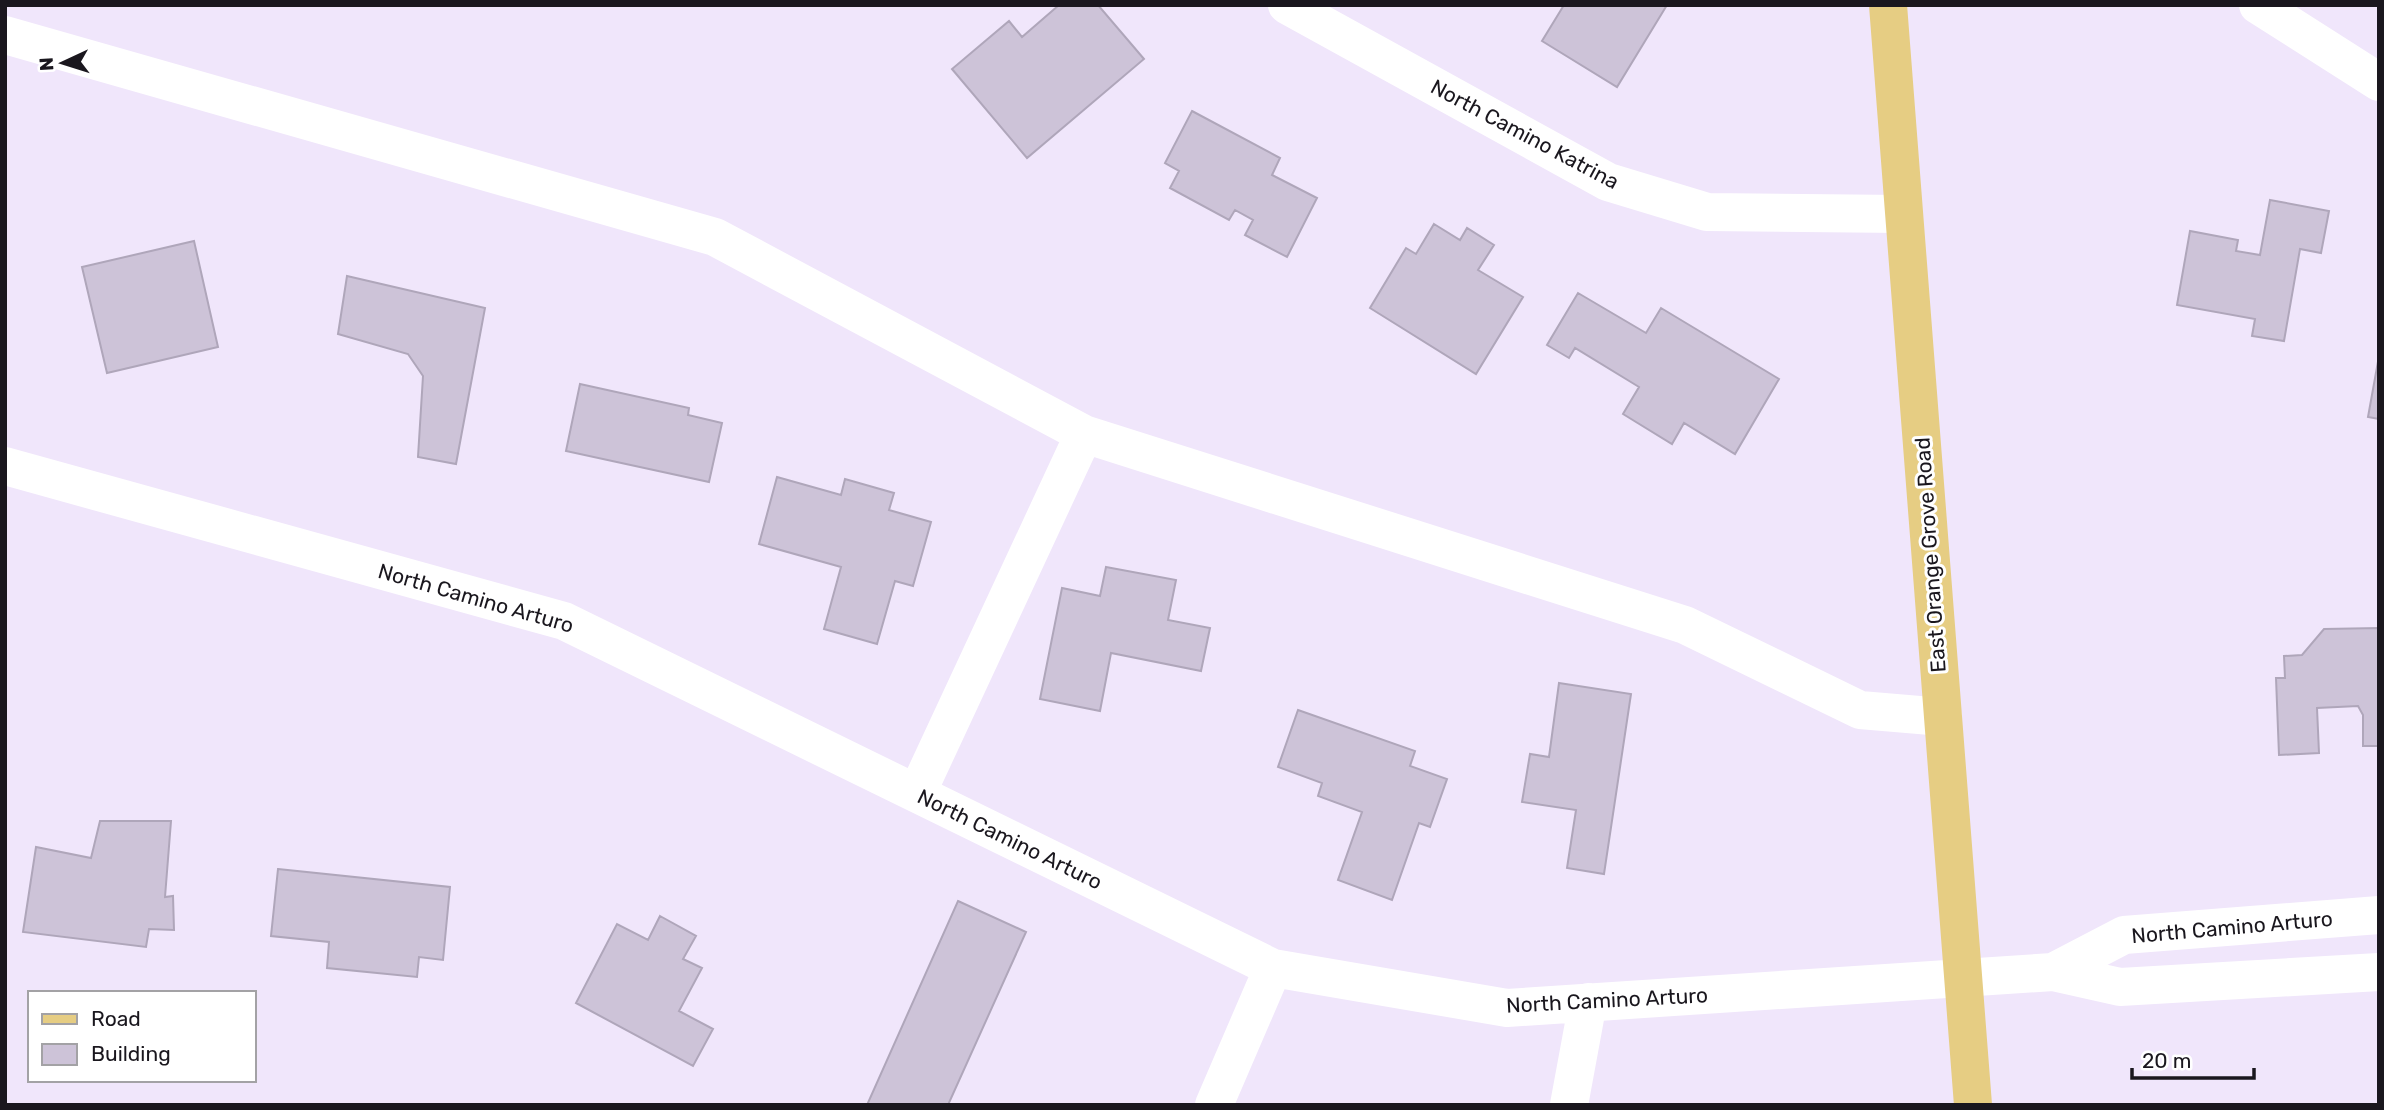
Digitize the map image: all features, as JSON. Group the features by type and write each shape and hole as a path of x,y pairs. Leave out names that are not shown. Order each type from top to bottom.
{"main road":[{"name":"East Orange Grove Road","path":"1888,5 1973,1105"}],"street":[{"name":"North Camino Katrina","path":"1287,5 1608,181 1707,212 1903,214"},
{"path":"2258,5 2379,82"},
{"path":"5,35 715,237 1084,434 1685,625 1860,710 1942,717"},
{"path":"916,793 1084,434"},
{"name":"North Camino Arturo","path":"5,466 564,621 1273,968 1507,1008 2053,972 2120,987 2379,972"},
{"name":"North Camino Arturo","path":"2053,972 2124,935 2379,915"},
{"path":"1214,1105 1273,968"},
{"path":"1569,1105 1588,1002"}],"building":[{"path":"1059,5 1098,5 1144,59 1027,158 952,69 1009,21 1022,37"},
{"path":"1564,5 1667,5 1617,87 1542,41"},
{"path":"1192,111 1280,158 1272,175 1317,198 1287,257 1245,235 1253,220 1235,210 1229,220 1170,188 1179,171 1165,163"},
{"path":"2270,200 2329,211 2321,253 2300,249 2284,341 2252,336 2255,319 2177,305 2190,231 2238,240 2236,251 2260,255"},
{"path":"1434,224 1460,240 1467,228 1494,245 1478,270 1523,297 1476,374 1370,308 1406,248 1416,254"},
{"path":"194,241 218,347 107,373 82,267"},
{"path":"347,276 485,308 456,464 418,457 423,376 408,354 338,334"},
{"path":"1578,293 1646,333 1661,308 1779,379 1735,454 1684,423 1672,444 1623,414 1639,387 1575,348 1569,358 1547,345"},
{"path":"2379,356 2379,419 2368,417"},
{"path":"580,384 689,408 688,415 722,423 709,482 566,451"},
{"path":"777,477 841,495 845,479 894,493 889,510 931,522 913,586 895,581 877,644 824,629 841,567 759,544"},
{"path":"1106,567 1176,580 1168,620 1210,628 1201,671 1111,653 1100,711 1040,699 1062,588 1100,596"},
{"path":"2379,628 2379,746 2363,746 2363,715 2358,706 2317,708 2319,753 2279,755 2276,678 2285,678 2284,656 2302,655 2324,629"},
{"path":"1559,683 1631,694 1604,874 1567,868 1576,810 1522,802 1530,754 1549,757"},
{"path":"1298,710 1415,751 1410,766 1447,779 1430,827 1419,823 1392,900 1338,880 1362,812 1318,796 1322,783 1278,767"},
{"path":"100,821 171,821 165,897 173,896 174,930 149,929 146,947 23,932 36,847 91,858"},
{"path":"278,869 450,887 443,960 419,957 417,977 327,968 329,942 271,936"},
{"path":"958,901 1026,932 948,1105 867,1105"},
{"path":"660,916 696,936 683,959 702,968 679,1011 713,1029 693,1066 576,1003 617,924 648,940"}]}
